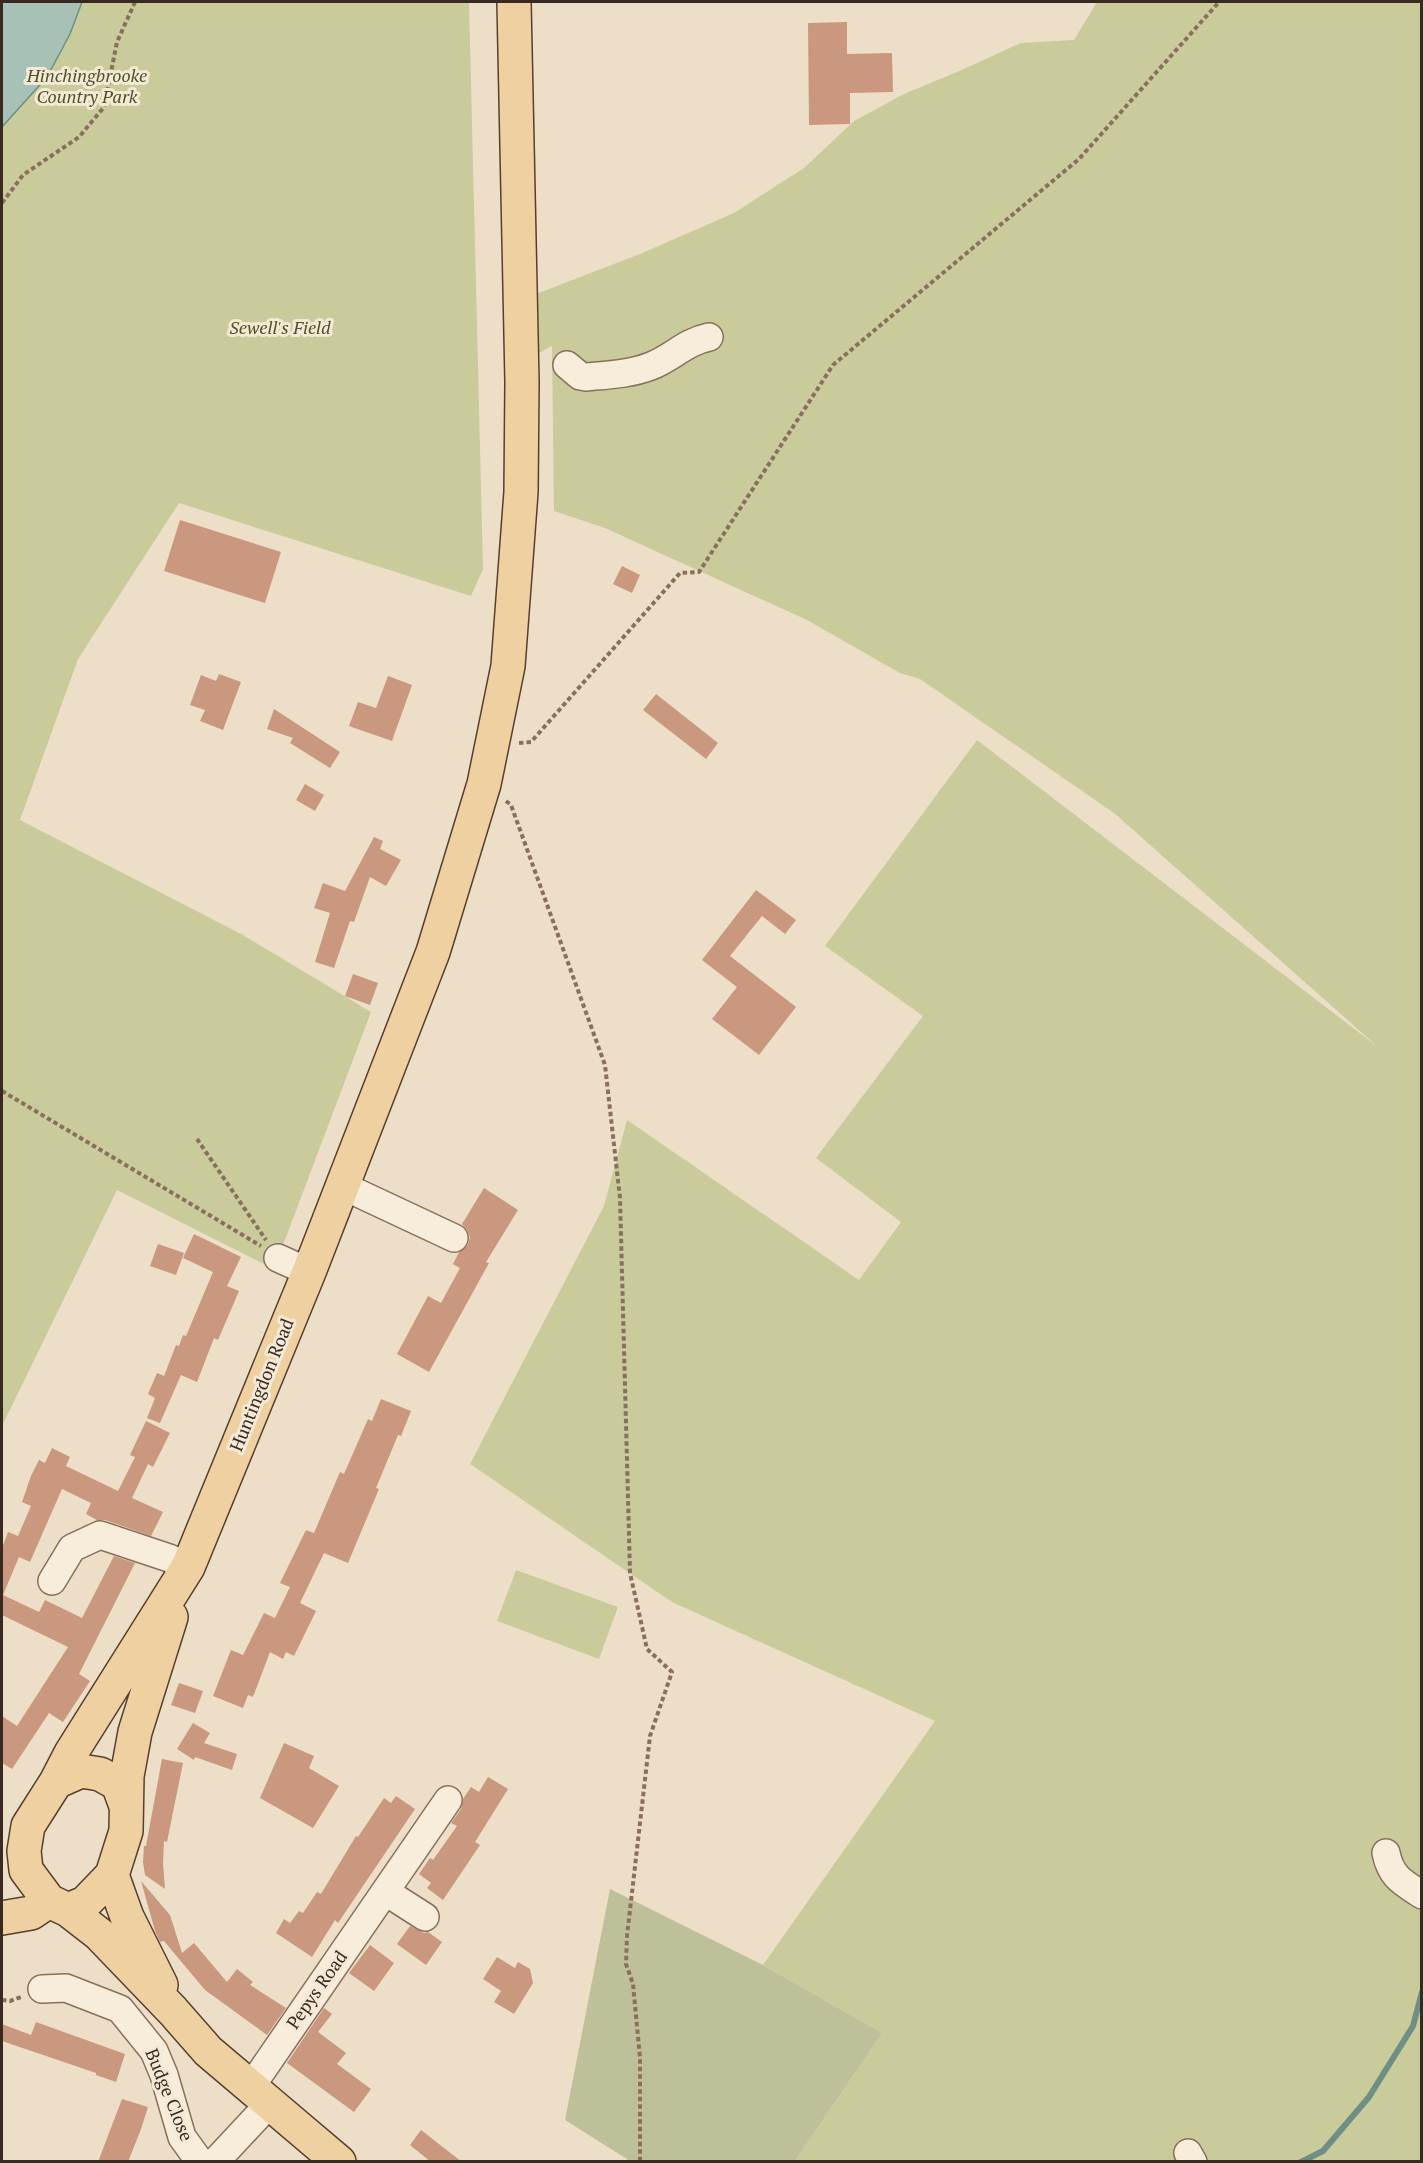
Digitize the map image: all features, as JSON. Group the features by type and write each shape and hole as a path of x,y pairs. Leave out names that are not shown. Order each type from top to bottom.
{"main road":[{"name":"Huntingdon Road","path":"185,1571 309,1272 433,952 484,784 508,666 521,492 522,382 513,2"},
{"path":"2,1863 56,1782 71,1753 185,1571"},
{"path":"2,1918 85,1903 112,1875 126,1831 127,1776 135,1732 185,1571"},
{"path":"56,1782 81,1771 100,1774 118,1784 126,1806"},
{"path":"28,1826 24,1851 27,1870 59,1906 99,1934 208,2051 339,2162"},
{"path":"112,1875 127,1917 173,2011"}],"street":[{"path":"567,365 580,376 586,377 636,370 650,366 694,340 709,337"},
{"path":"341,1190 454,1238"},
{"path":"275,1254 309,1272"},
{"path":"52,1581 72,1548 100,1535 169,1558 185,1571"},
{"name":"Pepys Road","path":"215,2162 260,2096 386,1892 448,1800"},
{"path":"1386,1853 1388,1866 1398,1880 1422,1895"},
{"path":"386,1892 424,1917"},
{"name":"Budge Close","path":"42,1989 66,1988 120,2009 154,2050 164,2075 182,2138 200,2162"}],"path":[{"path":"2,203 23,175 79,138 104,107 117,42 135,2"},
{"path":"515,743 531,742 680,573 699,572 833,365 1079,159 1219,2"},
{"path":"484,784 511,806 605,1065 620,1198 630,1574 647,1649 672,1672 650,1736 627,1936 626,1964 633,1984 640,2058 640,2162"},
{"path":"2,1091 275,1254"},
{"path":"197,1138 275,1254"}],"green space":[{"name":"Sewell's Field","path":"2,2 469,2 483,569 471,596 179,503 78,659 20,820 241,934 371,1012 274,1269 117,1190 2,1426"},
{"path":"1097,2 1421,2 1421,2161 795,2161 882,2033 763,1965 935,1721 672,1602 470,1464 604,1206 627,1120 859,1280 901,1222 816,1158 923,1016 825,946 977,740 1378,1047 1114,813 920,679 900,673 807,620 605,528 554,511 552,346 539,353 536,294 640,254 734,213 804,168 854,121 904,94 1021,43 1074,40"},
{"path":"516,1570 618,1607 599,1659 497,1621"},
{"path":"610,1889 763,1965 882,2033 795,2161 628,2161 565,2120"}],"shaded area":[{"path":"2,2 82,2 70,34 47,77 2,127"}],"building":[{"path":"847,22 847,54 892,53 893,92 850,93 850,124 809,125 808,23"},
{"path":"180,520 281,552 265,603 164,571"},
{"path":"622,566 640,575 632,593 613,584"},
{"path":"219,674 241,682 223,730 200,721 205,710 190,705 201,675 216,681"},
{"path":"388,676 412,685 392,741 349,726 358,702 376,708"},
{"path":"656,694 718,743 706,759 643,710"},
{"path":"274,709 340,752 330,768 290,743 293,738 267,729"},
{"path":"305,784 324,795 315,811 296,800"},
{"path":"374,837 383,841 380,849 401,860 386,886 370,877 354,922 350,921 334,968 315,962 330,913 314,908 323,883 345,891"},
{"path":"756,890 796,920 785,934 762,916 730,956 796,1007 759,1055 712,1019 737,987 702,960"},
{"path":"353,974 378,983 370,1005 345,996"},
{"path":"484,1188 518,1210 486,1262 489,1263 429,1372 397,1354 428,1296 441,1303 460,1268 453,1264 459,1252 468,1245 470,1237 462,1224"},
{"path":"194,1234 241,1257 227,1286 239,1291 218,1340 214,1338 197,1382 181,1375 160,1423 147,1418 155,1398 148,1394 157,1373 164,1376 176,1345 179,1346 183,1335 186,1336 213,1272 183,1258"},
{"path":"158,1244 184,1253 176,1275 150,1266"},
{"path":"381,1399 411,1411 401,1436 398,1435 376,1488 379,1489 348,1563 324,1553 300,1603 316,1611 294,1656 286,1652 283,1659 270,1652 253,1697 248,1695 243,1708 213,1696 231,1650 243,1655 264,1613 275,1618 290,1587 280,1583 306,1530 314,1533 340,1472 344,1474 368,1419 372,1421"},
{"path":"146,1421 170,1433 153,1467 148,1464 132,1498 163,1512 151,1536 105,1520 97,1520 86,1514 91,1503 62,1489 30,1562 19,1557 3,1595 39,1612 45,1600 82,1618 114,1556 135,1563 79,1674 90,1681 63,1722 49,1713 12,1769 2,1763 2,1716 17,1726 68,1647 2,1615 2,1548 8,1532 18,1536 31,1506 22,1502 31,1476 39,1460 45,1463 52,1448 70,1457 66,1466 118,1491 135,1457 130,1455"},
{"path":"179,1683 203,1691 195,1713 171,1705"},
{"path":"193,1723 210,1733 204,1743 237,1754 232,1770 195,1757 194,1760 177,1749"},
{"path":"284,1743 314,1756 309,1768 339,1786 313,1828 260,1798"},
{"path":"162,1759 183,1763 167,1842 164,1841 165,1889 145,1875 143,1862 144,1846 146,1846"},
{"path":"488,1777 508,1789 475,1842 480,1845 443,1900 427,1888 431,1883 419,1874 430,1858 433,1860 457,1826 451,1823 461,1809 463,1799 471,1787 479,1792"},
{"path":"396,1796 415,1809 338,1923 335,1920 312,1957 276,1933 284,1919 290,1923 299,1911 303,1913 317,1892 321,1894 356,1836 358,1837 384,1798 391,1803"},
{"path":"141,1881 170,1915 182,1953 194,1943 227,1982 237,1969 253,1982 250,1985 286,2008 267,2035 205,1990 164,1941 160,1942"},
{"path":"410,1926 424,1933 428,1932 442,1942 426,1965 397,1944"},
{"path":"370,1945 394,1963 374,1991 349,1973"},
{"path":"497,1957 515,1968 518,1962 530,1969 533,1983 514,2014 494,2002 501,1991 483,1979"},
{"path":"324,2008 332,2014 318,2032 346,2053 337,2064 371,2089 354,2112 287,2063"},
{"path":"36,2022 125,2054 116,2082 2,2041 2,2024 31,2035"},
{"path":"122,2099 148,2107 141,2129 128,2162 98,2162"},
{"path":"421,2130 462,2162 431,2162 410,2145"}],"waterway":[{"path":"1301,2162 1323,2151 1369,2097 1413,2026 1422,1992"}],"park label":[{"name":"Hinchingbrooke Country Park","path":"87,86"}]}
